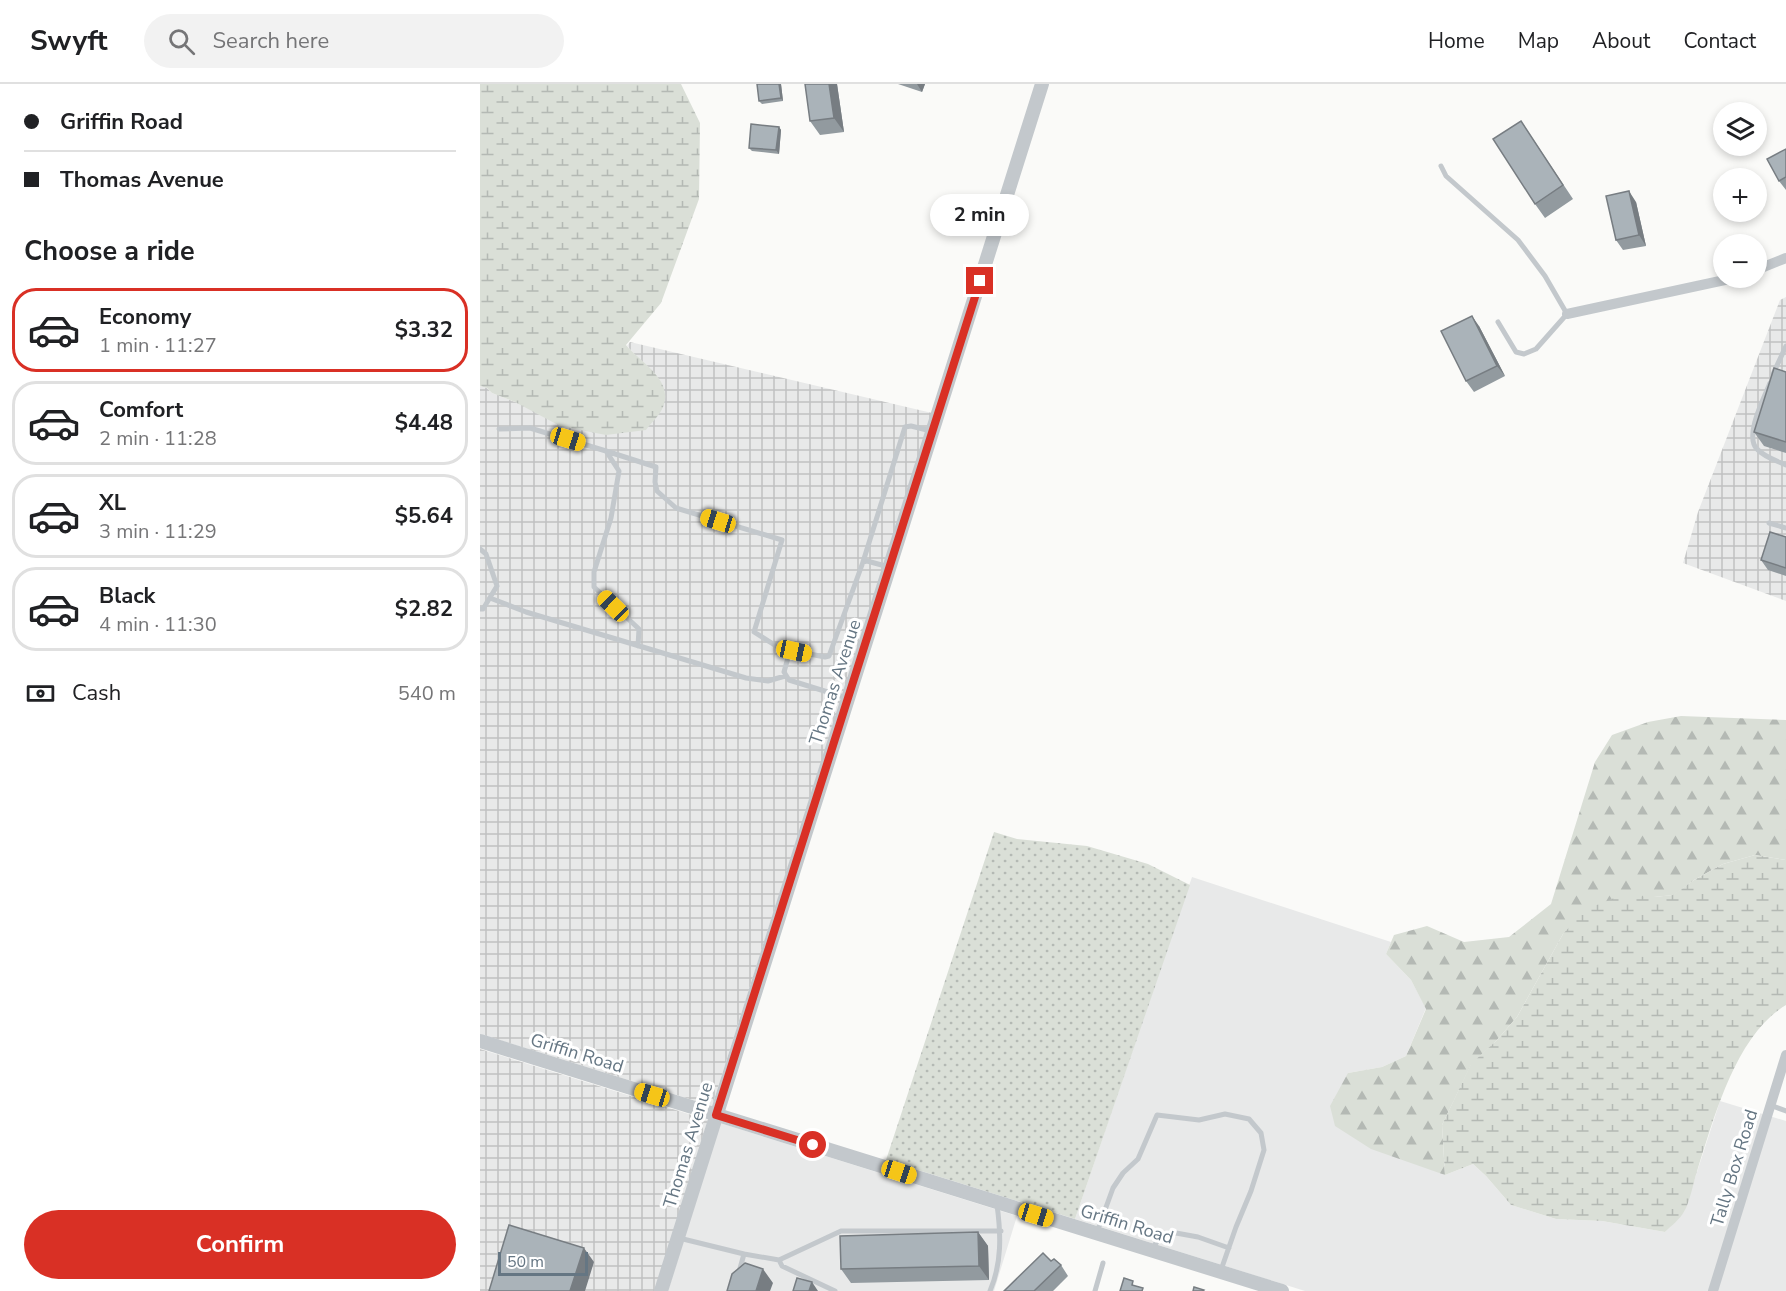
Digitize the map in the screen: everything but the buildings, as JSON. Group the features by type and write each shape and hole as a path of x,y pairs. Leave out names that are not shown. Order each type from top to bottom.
{"street":[{"name":"Thomas Avenue","path":"661,1291 1042,84"},
{"path":"1767,266 1786,258"},
{"path":"1567,314 1713,283"},
{"name":"Griffin Road","path":"480,1041 1282,1291"},
{"name":"Tally Box Road","path":"1713,1291 1786,1055"}],"lane":[{"path":"1441,166 1446,176 1518,240 1545,276 1567,314 1536,349 1524,354 1516,351 1498,322"},
{"path":"980,215 999,221"},
{"path":"1786,345 1753,428 1755,448 1786,465"},
{"path":"849,698 789,680 784,672 789,654 794,651 829,656 863,562 905,427 911,426 933,432"},
{"path":"499,429 530,428 656,466 654,482 657,491 676,508 782,540 754,632 789,654"},
{"path":"606,451 619,471 611,518 594,572 594,587 639,629 638,646"},
{"path":"1769,523 1786,528"},
{"path":"480,549 486,554 497,586 483,609 480,609"},
{"path":"863,562 890,567"},
{"path":"490,598 526,612 746,678 768,681 785,676"},
{"path":"1770,1105 1786,1111"},
{"path":"1096,1233 1113,1188 1123,1173 1138,1159 1157,1115 1199,1120 1225,1114 1249,1119 1261,1133 1264,1150 1220,1272"},
{"path":"990,1291 1001,1250 1001,1231 996,1202"},
{"path":"678,1238 779,1260 841,1231 1001,1231"},
{"path":"1152,1251 1160,1237 1176,1233 1198,1237 1229,1248"},
{"path":"736,1282 744,1254"},
{"path":"779,1260 782,1266 835,1291"},
{"path":"1095,1291 1104,1263"}],"shaded area":[{"path":"1786,297 1786,601 1683,563 1698,512 1780,300"},
{"path":"630,342 932,413 712,1106 480,1034 480,386 515,402 638,358 627,346"},
{"path":"1192,877 1391,942 1386,954 1411,980 1426,1008 1406,1056 1382,1067 1348,1073 1445,1175 1473,1164 1511,1205 1556,1219 1602,1221 1665,1232 1684,1212 1720,1101 1786,1121 1786,1291 1305,1291 1075,1219"},
{"path":"480,1049 708,1120 655,1291 480,1291"},
{"path":"720,1123 1017,1216 994,1291 668,1291"}],"green space":[{"path":"480,84 681,84 700,123 699,199 661,303 626,345 654,373 664,388 663,407 646,430 606,435 560,426 480,386"},
{"path":"1681,716 1786,720 1786,860 1755,855 1723,864 1694,880 1674,895 1654,897 1563,934 1517,1017 1471,1065 1442,1125 1445,1175 1371,1149 1335,1126 1330,1106 1348,1073 1382,1067 1406,1056 1426,1009 1411,980 1386,954 1394,935 1427,926 1464,942 1509,937 1551,904 1595,762 1612,735 1648,722"},
{"path":"994,832 1017,839 1087,846 1148,864 1190,885 1075,1219 886,1160"},
{"path":"1755,855 1786,860 1786,1005 1769,1018 1741,1056 1720,1101 1688,1203 1678,1220 1665,1232 1602,1221 1556,1219 1511,1205 1473,1164 1445,1175 1442,1125 1471,1064 1517,1017 1563,934 1586,909 1617,897 1673,895 1723,864"}],"route":[{"path":"813,1145 716,1115 980,281"}]}
